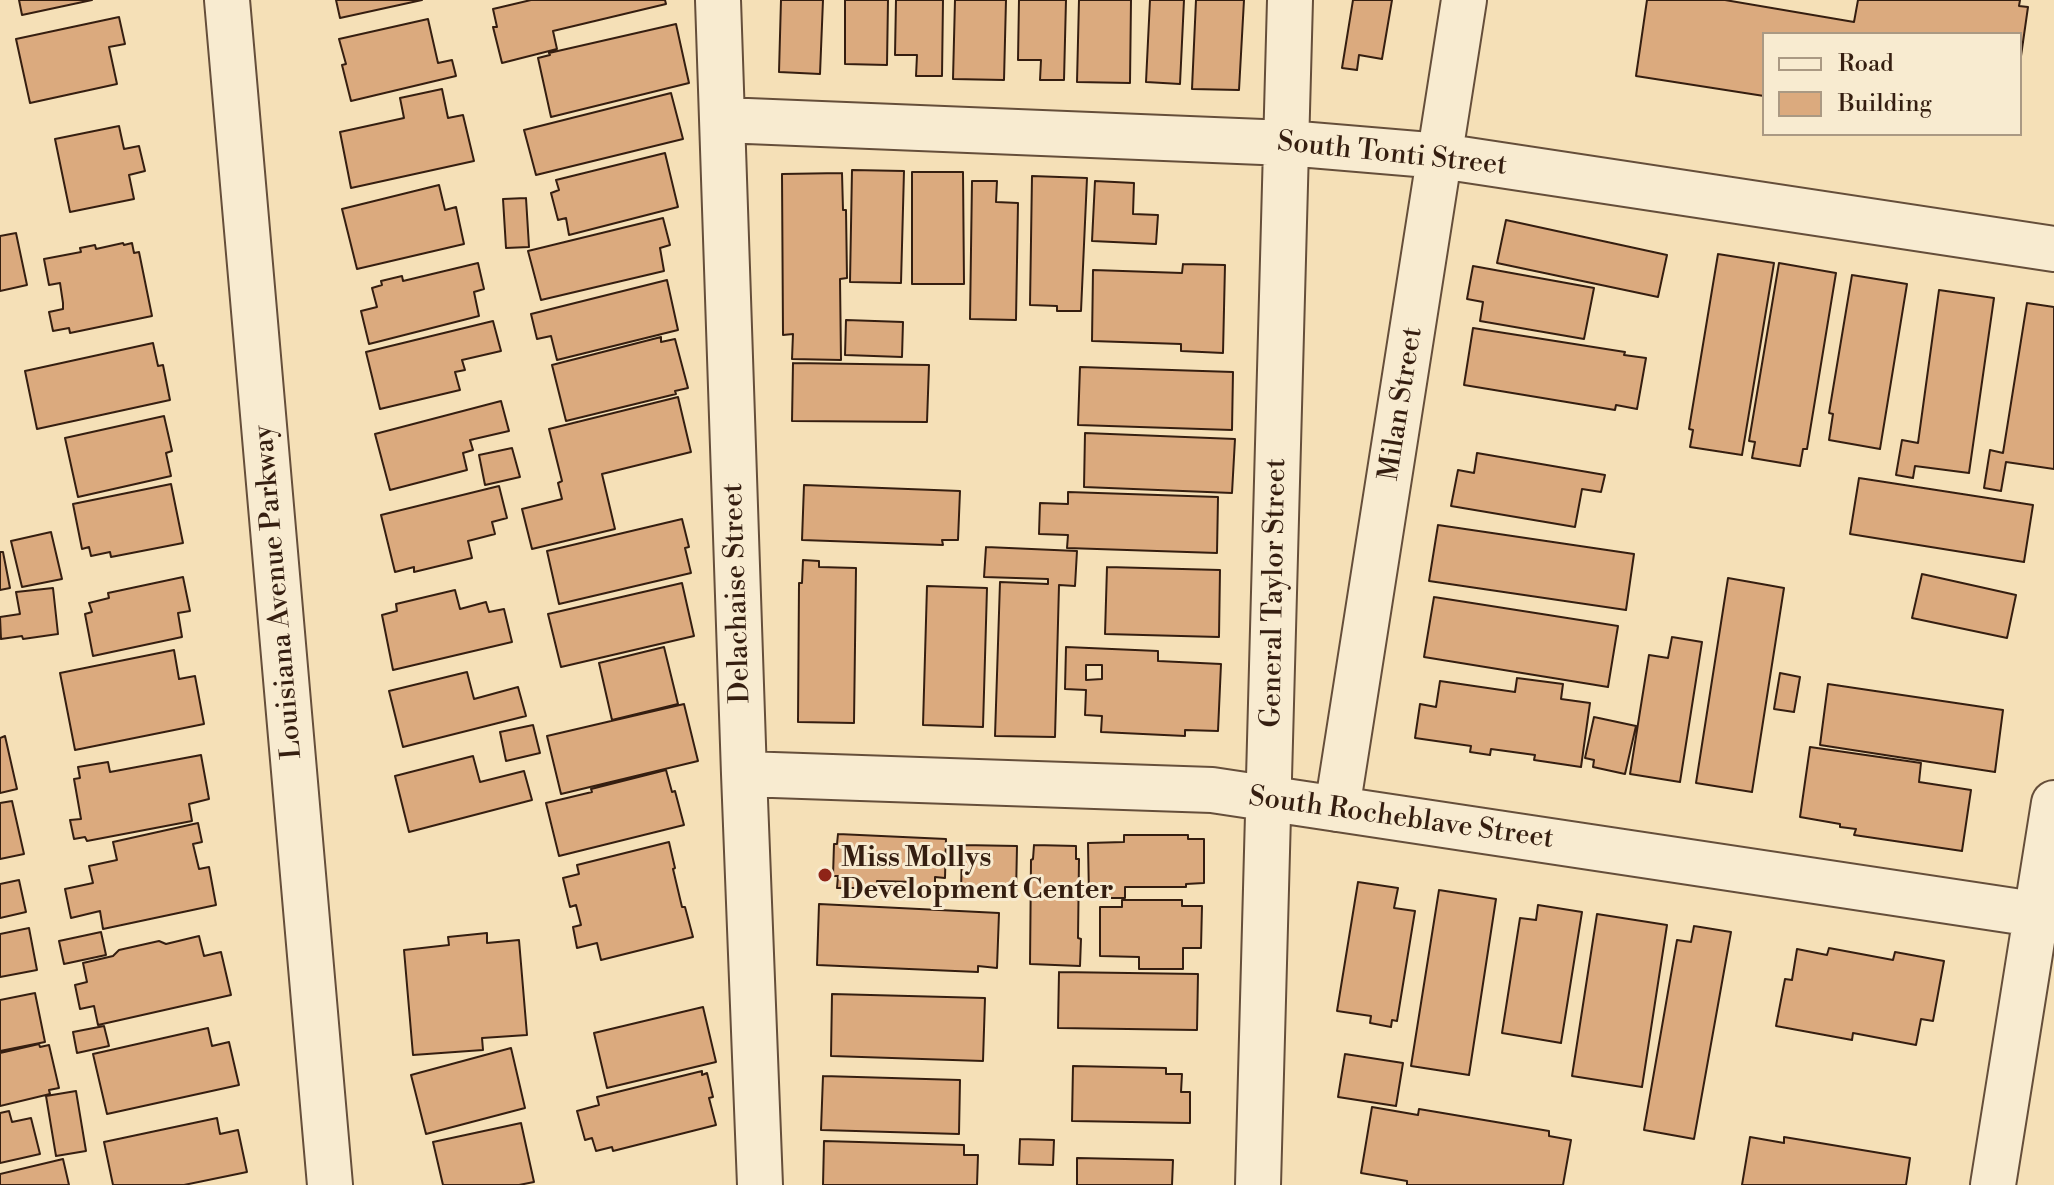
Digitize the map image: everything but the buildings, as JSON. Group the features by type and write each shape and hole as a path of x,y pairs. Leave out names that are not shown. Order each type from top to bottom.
{"street":[{"name":"Louisiana Avenue Parkway","path":"227,0 330,1185"},
{"name":"Delachaise Street","path":"718,0 760,1185"},
{"name":"General Taylor Street","path":"1258,1185 1290,0"},
{"name":"Milan Street","path":"1337,809 1464,0"},
{"name":"South Tonti Street","path":"723,120 1287,143 1441,156 2054,249"},
{"name":"South Rocheblave Street","path":"744,774 1212,790 2046,915"},
{"path":"1993,1185 2046,915 2054,803"}],"place":[{"name":"Miss Mollys Development Center","path":"825,875"}]}
